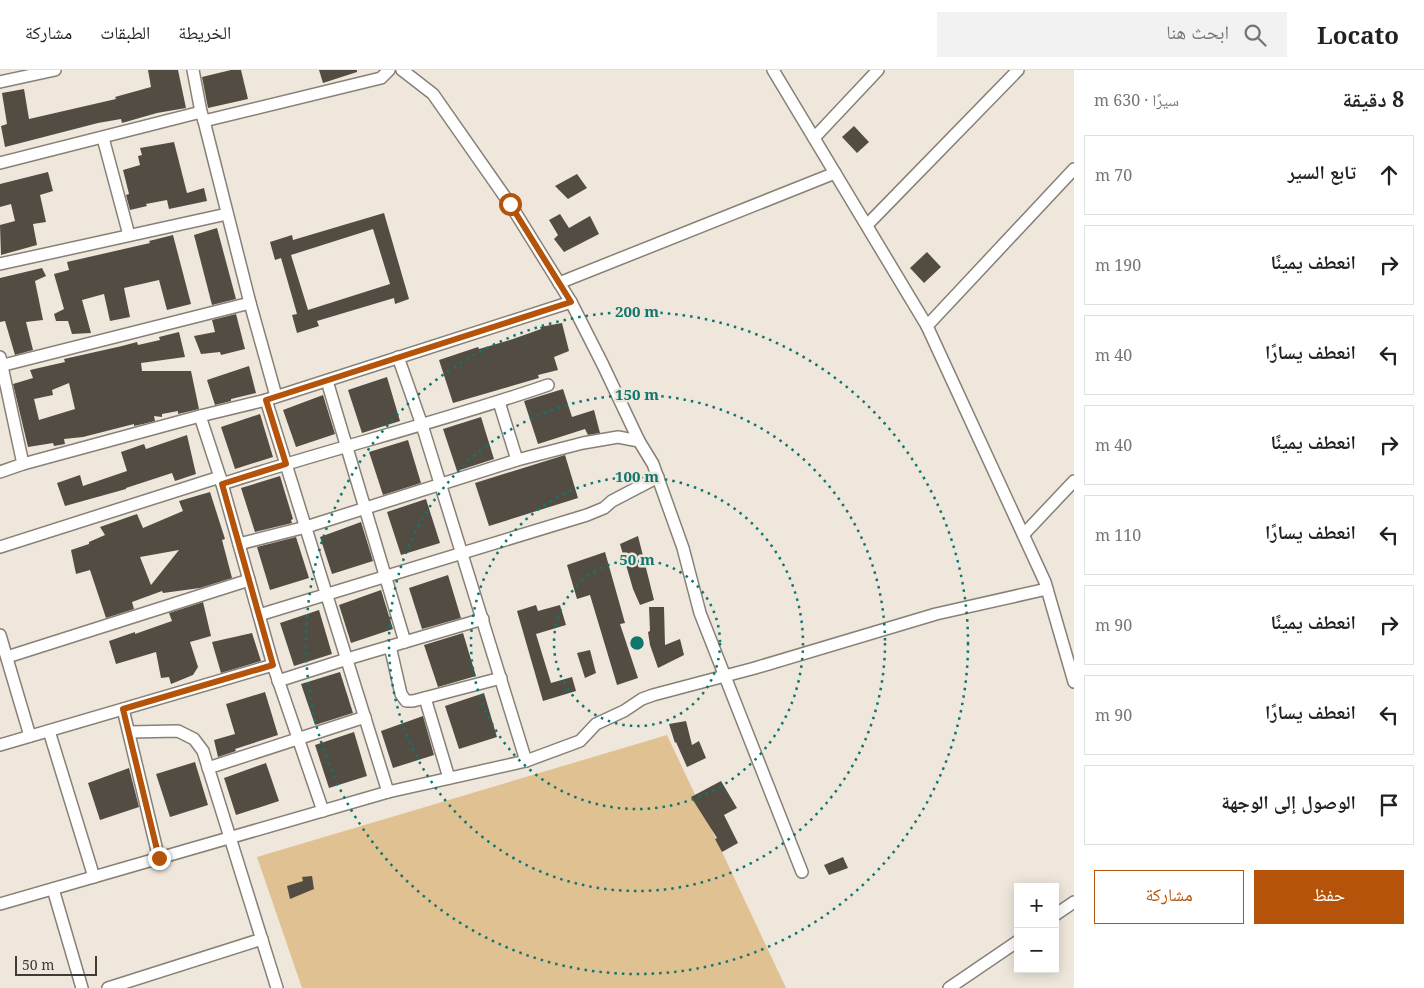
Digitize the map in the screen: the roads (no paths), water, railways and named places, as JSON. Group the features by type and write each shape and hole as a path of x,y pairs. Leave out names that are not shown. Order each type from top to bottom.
{"street":[{"path":"0,82 55,70"},
{"path":"193,70 250,303 286,464 388,792"},
{"path":"0,163 103,138 381,78 389,70"},
{"path":"402,70 433,94 510,204 571,302 639,441 654,464 683,548 700,613 802,872"},
{"path":"773,70 927,326 1048,589 1074,682"},
{"path":"814,138 878,70"},
{"path":"867,225 1018,70"},
{"path":"103,138 129,235"},
{"path":"927,326 1074,169"},
{"path":"559,284 835,173"},
{"path":"0,264 227,214"},
{"path":"0,472 22,464 271,398 571,302"},
{"path":"22,464 1,363 250,303"},
{"path":"398,357 422,425 526,761"},
{"path":"327,381 405,642"},
{"path":"0,547 221,481 422,425 548,385"},
{"path":"499,402 517,460"},
{"path":"200,416 221,481 273,665 323,811"},
{"path":"239,544 306,526 517,460 618,437 639,441"},
{"path":"259,615 326,593 587,515 604,508 612,500 658,478"},
{"path":"1024,534 1074,482"},
{"path":"7,658 249,580"},
{"path":"0,904 388,792 526,761 580,741 596,724 624,712 642,699 755,668 936,614 1048,589"},
{"path":"278,681 483,618"},
{"path":"0,635 30,736"},
{"path":"390,646 401,694 406,701 413,702 501,678"},
{"path":"0,745 273,665"},
{"path":"425,698 449,778"},
{"path":"123,709 159,858"},
{"path":"208,768 365,717"},
{"path":"49,730 94,877"},
{"path":"129,732 178,731 194,739 203,751 278,988"},
{"path":"54,889 82,988"},
{"path":"1059,912 1074,902"},
{"path":"108,988 262,939"},
{"path":"949,988 1014,944"}]}
